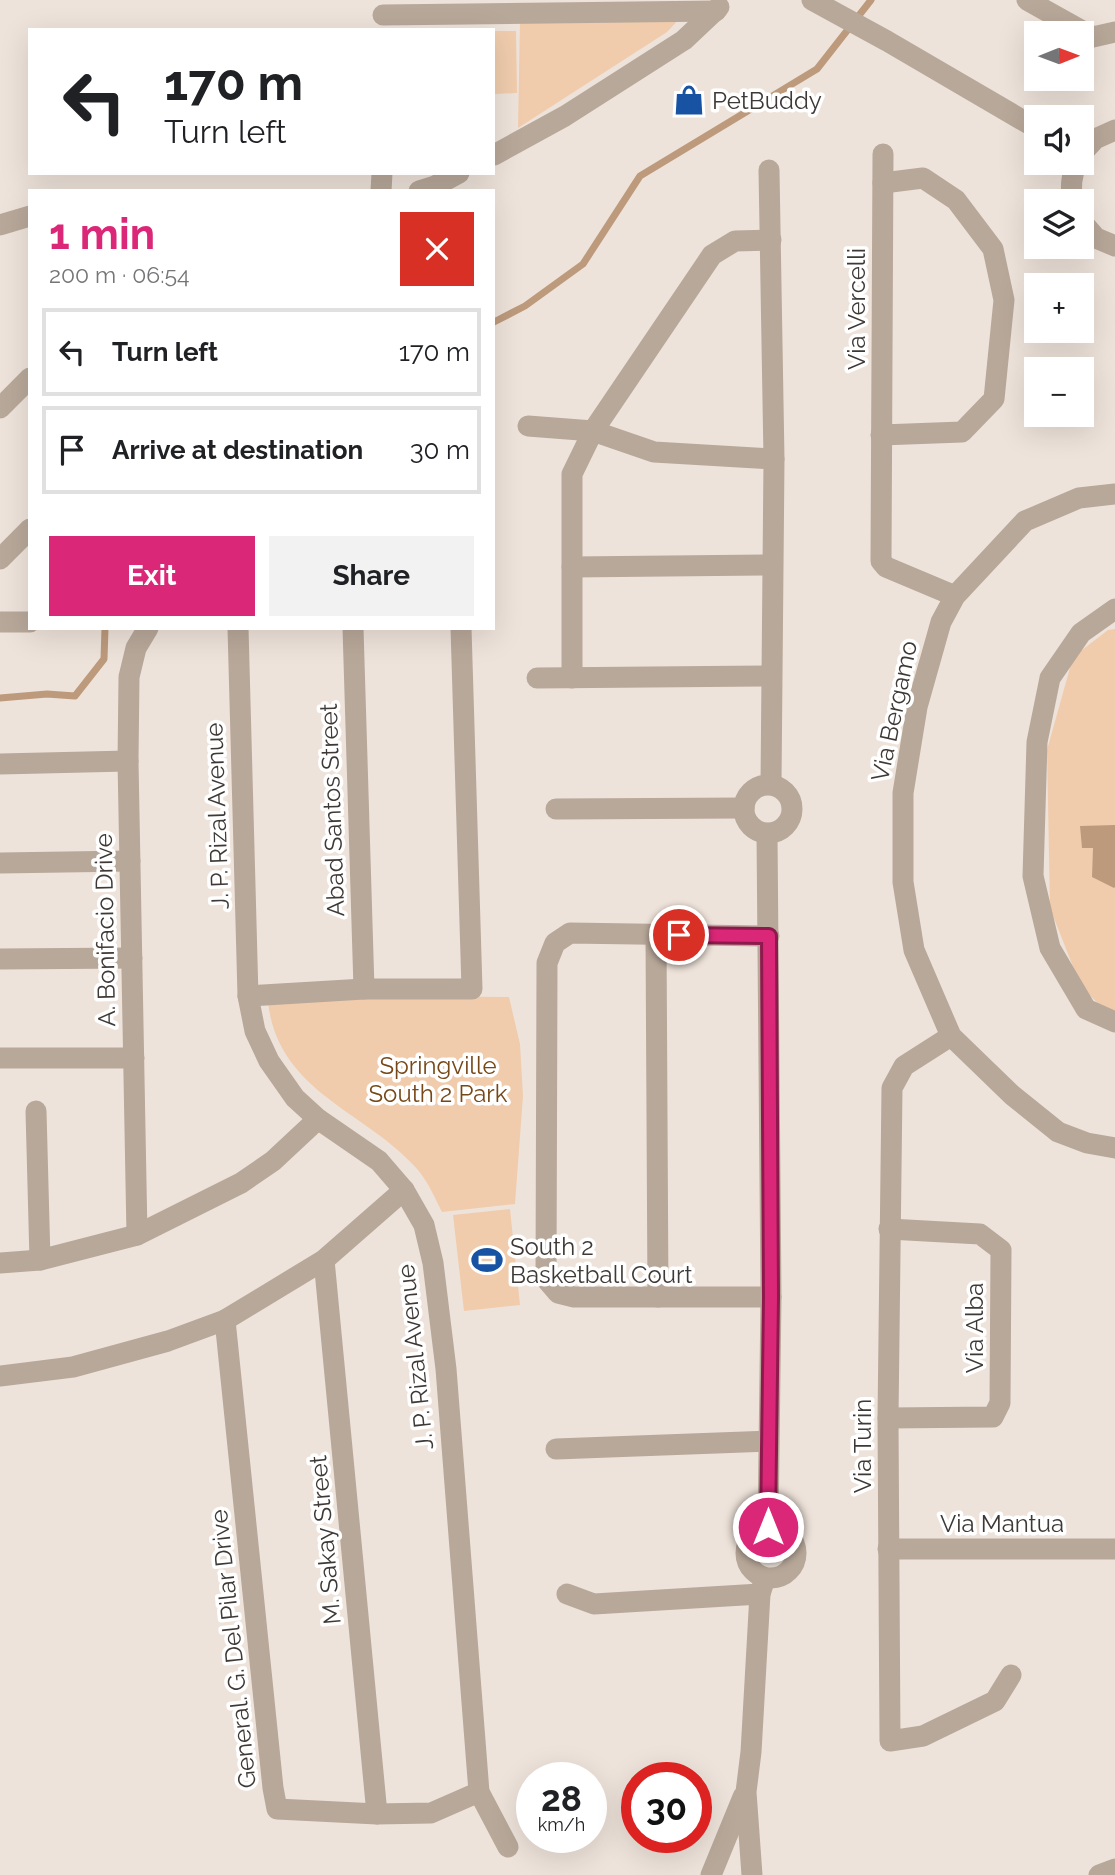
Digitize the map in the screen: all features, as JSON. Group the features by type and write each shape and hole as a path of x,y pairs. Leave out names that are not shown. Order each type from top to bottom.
{"street":[{"path":"1027,0 1093,37 1115,32"},
{"path":"814,1 1024,121"},
{"path":"382,15 720,6"},
{"path":"495,154 565,116 673,47 720,6"},
{"path":"1094,140 1115,130"},
{"name":"Via Vercelli","path":"883,155 881,561 886,567 955,596"},
{"path":"769,170 774,459 771,784"},
{"path":"431,189 456,175"},
{"path":"881,435 962,432 994,399 1004,300 993,249 956,200 923,178 883,183"},
{"path":"0,225 28,217"},
{"path":"1094,236 1114,252"},
{"path":"572,678 572,474 593,431 712,255 735,241 771,240"},
{"path":"0,408 28,380"},
{"path":"528,426 593,431 654,452 774,459"},
{"name":"Via Bergamo","path":"1115,494 1079,498 1025,521 955,596 941,622 917,707 903,793 903,881 914,950 951,1036 1012,1095 1058,1132 1087,1143 1115,1148"},
{"path":"0,559 28,531"},
{"path":"572,566 772,565"},
{"path":"1115,609 1082,632 1050,678 1037,742 1033,876 1050,948 1086,1009 1115,1022"},
{"path":"0,622 28,622"},
{"name":"A. Bonifacio Drive","path":"137,1235 128,761 129,677 135,648 147,630"},
{"name":"J. P. Rizal Avenue","path":"238,630 248,996 255,1031 295,1098 318,1119 379,1161 404,1190 424,1225 433,1263 447,1383 480,1792 508,1846"},
{"name":"Abad Santos Street","path":"353,630 364,989"},
{"path":"248,996 364,989 472,989 461,630"},
{"path":"537,678 771,676"},
{"path":"0,764 128,761"},
{"path":"771,784 784,790 791,801 792,816 784,827 767,834 757,831 747,821 744,808 748,795 758,786 771,784"},
{"path":"556,808 744,808"},
{"path":"767,834 771,1297 768,1527"},
{"path":"0,863 130,861"},
{"path":"769,936 570,933 555,943 547,963 546,1279 558,1293 574,1297 771,1297"},
{"path":"656,935 658,1297"},
{"path":"0,959 132,958"},
{"name":"Via Turin","path":"951,1036 904,1066 892,1088 888,1418 890,1741 923,1736 995,1701 1011,1675"},
{"path":"0,1058 134,1058"},
{"path":"36,1111 40,1260"},
{"path":"0,1263 40,1260 137,1235 241,1183 273,1161 318,1119"},
{"path":"0,1376 73,1367 168,1341 225,1320 324,1260 404,1190"},
{"name":"Via Alba","path":"888,1418 993,1417 1000,1403 1001,1250 980,1234 889,1229"},
{"name":"M. Sakay Street","path":"324,1260 377,1814"},
{"name":"General. G. Del Pilar Drive","path":"225,1320 277,1810 432,1813 480,1792"},
{"path":"556,1448 768,1441"},
{"path":"567,1594 594,1604 762,1586 786,1574 793,1566 795,1544 779,1529 768,1527 757,1531 749,1540 745,1551 747,1563 762,1586 746,1792 752,1875"},
{"name":"Via Mantua","path":"888,1549 1115,1549"},
{"path":"711,1875 746,1792"},
{"path":"1099,1875 1115,1869"}],"green space":[{"path":"682,16 667,32 518,128 520,21"},
{"path":"495,31 516,31 517,93 495,94"},
{"path":"1115,629 1115,1012 1106,1011 1081,987 1050,908 1047,750 1073,657 1108,630"},
{"name":"Springville South 2 Park","path":"372,996 509,997 520,1044 523,1096 515,1204 442,1212 418,1170 397,1150 306,1080 288,1058 275,1033 268,1002"},
{"name":"South 2 Basketball Court","path":"510,1209 520,1305 464,1311 453,1215"}],"shaded area":[{"path":"1115,825 1114,888 1092,877 1093,848 1082,848 1080,826"}],"waterway":[{"path":"495,321 525,306 583,264 640,176 817,69 871,0"},
{"path":"0,698 47,694 75,696 104,659 105,630"}],"place":[{"name":"PetBuddy","path":"689,100"},
{"name":"South 2 Basketball Court","path":"487,1260"}],"route":[{"path":"679,935 769,936 771,1297 768,1527"}]}
